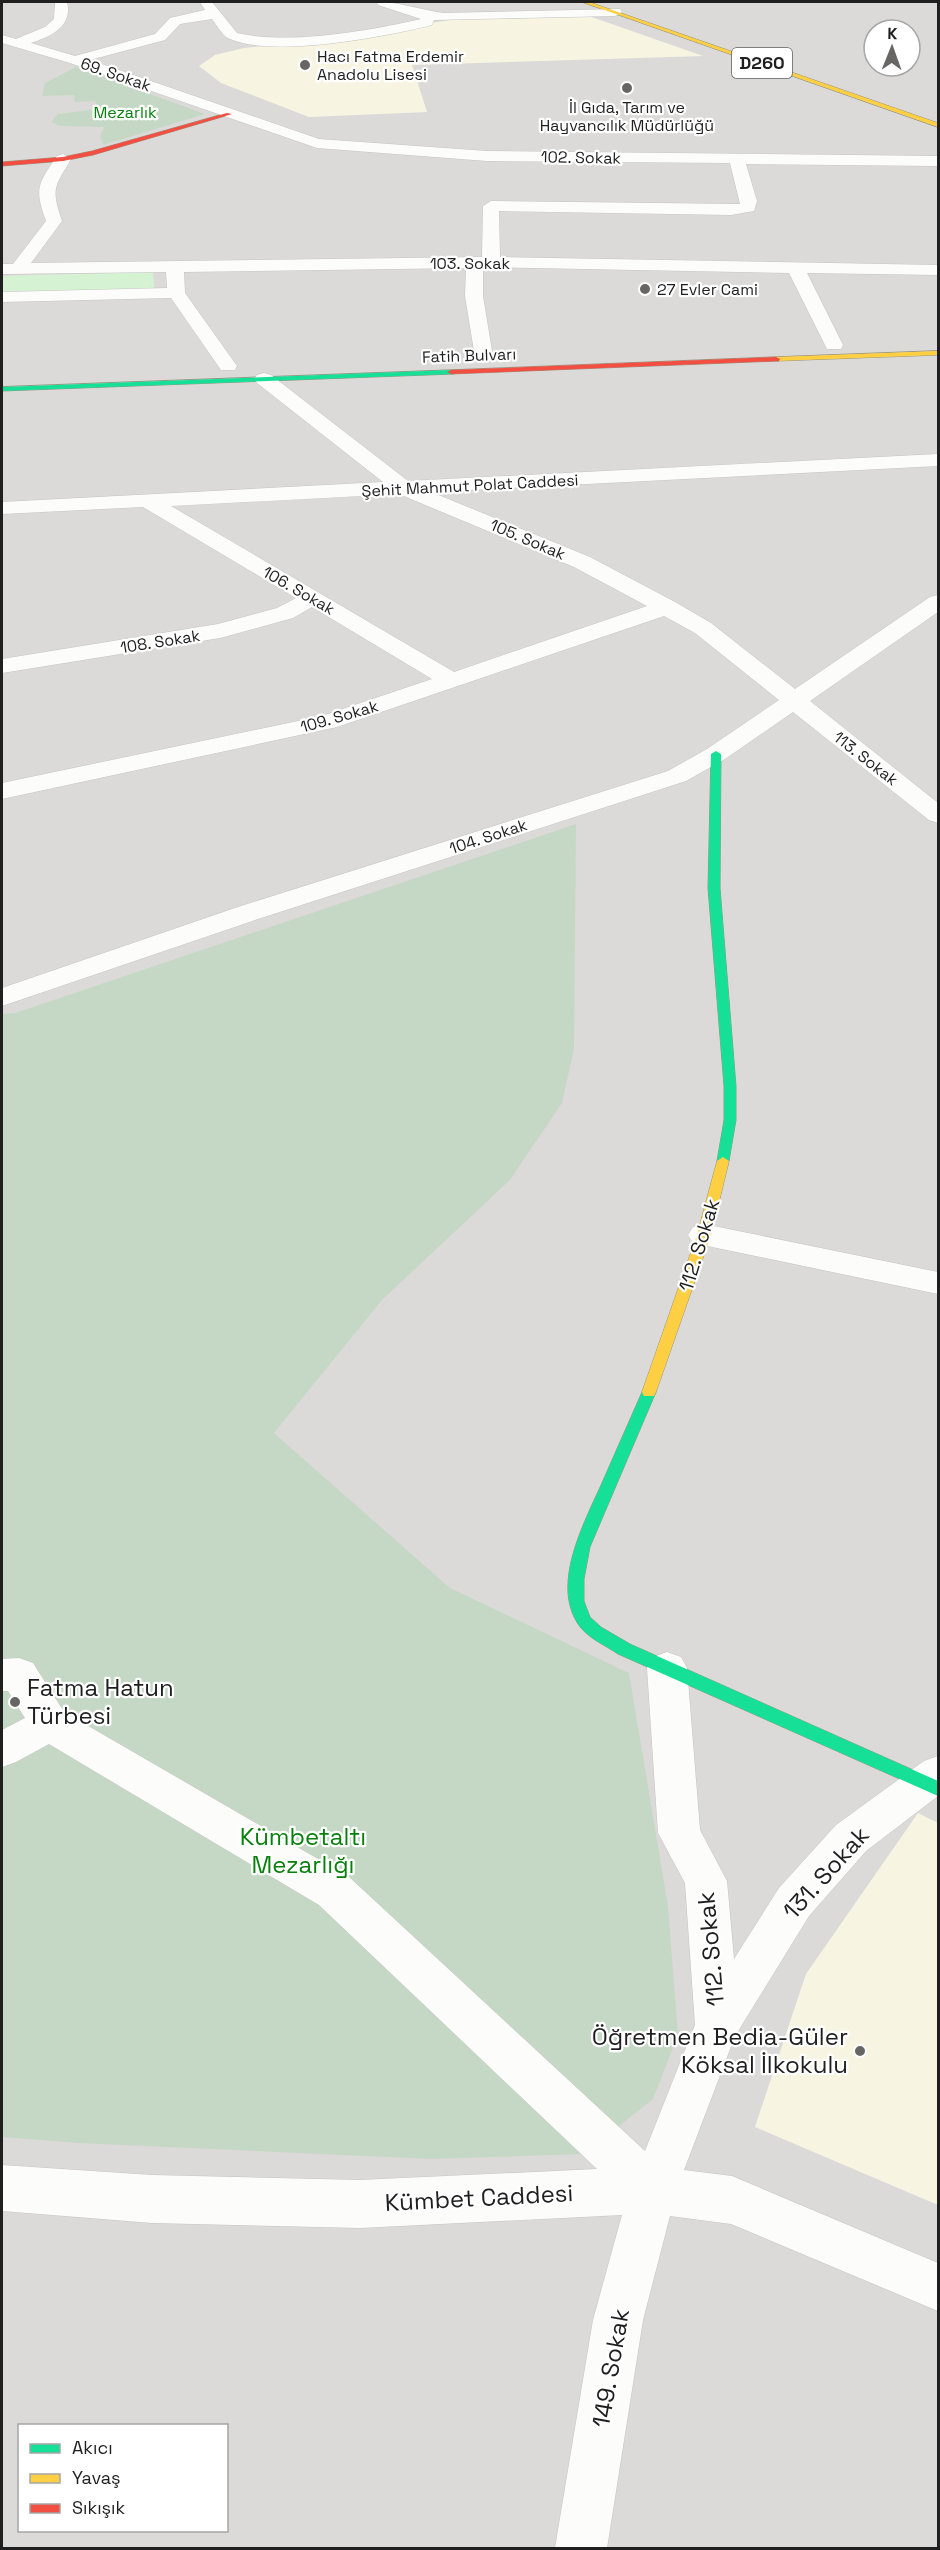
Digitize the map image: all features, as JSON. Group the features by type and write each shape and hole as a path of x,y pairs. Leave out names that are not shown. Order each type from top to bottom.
{"main road":[{"name":"D260","path":"585,2 939,125"},
{"path":"2,164 63,159 93,153 229,114"},
{"name":"Fatih Bulvarı","path":"368,361 939,341"},
{"name":"Fatih Bulvarı","path":"2,389 939,353"},
{"name":"112. Sokak","path":"716,753 714,888 730,1120 724,1158 704,1235 655,1377 582,1547 575,1575 576,1604 591,1628 624,1649 934,1782"}],"street":[{"path":"17,43 54,28 62,20 61,2"},
{"path":"206,2 232,36 242,40 274,42 414,25 427,22 429,16"},
{"path":"382,2 429,16 615,12"},
{"path":"75,60 160,37 175,21 184,18 205,14 216,15"},
{"name":"69. Sokak","path":"2,39 75,60 229,114"},
{"name":"102. Sokak","path":"229,114 317,143 487,156 939,160"},
{"path":"484,357 474,296 483,262 491,206 487,156"},
{"path":"10,269 54,221 46,198 47,186 63,159"},
{"path":"491,206 731,210 748,208 749,201 737,159"},
{"name":"103. Sokak","path":"10,269 483,262 939,270"},
{"path":"174,267 176,293 228,366"},
{"path":"796,269 834,345"},
{"path":"2,297 176,293"},
{"name":"105. Sokak","path":"264,379 405,489 582,562 667,607 703,628 794,700"},
{"name":"Şehit Mahmut Polat Caddesi","path":"2,508 939,460"},
{"name":"106. Sokak","path":"147,501 451,680"},
{"name":"108. Sokak","path":"2,666 220,631 285,613 313,598"},
{"name":"104. Sokak","path":"2,997 248,913 676,776 716,753 939,602"},
{"name":"109. Sokak","path":"2,791 328,722 667,607"},
{"name":"113. Sokak","path":"794,700 939,815"},
{"path":"704,1235 939,1283"},
{"name":"112. Sokak","path":"652,2190 717,2025 706,1881 679,1833 667,1668"},
{"path":"2,1675 19,1674 50,1724 334,1892 652,2190"},
{"path":"2,1750 50,1724"},
{"name":"131. Sokak","path":"717,2025 794,1902 851,1838 934,1782"},
{"name":"Kümbet Caddesi","path":"2,2188 152,2199 360,2204 652,2190 732,2200 939,2286"},
{"name":"149. Sokak","path":"581,2548 618,2320 652,2190"}],"shaded area":[{"path":"2,2 938,2 938,2548 2,2548"},
{"name":"Hacı Fatma Erdemir Anadolu Lisesi","path":"583,14 703,56 412,65 427,112 309,117 221,83 199,66 215,55 244,48 316,41 450,20"},
{"name":"Öğretmen Bedia-Güler Köksal İlkokulu","path":"918,1813 938,1823 938,2205 755,2127 806,1974"}],"green space":[{"name":"Mezarlık","path":"76,67 205,114 103,145 100,136 104,127 60,126 51,122 58,114 98,109 95,101 75,102 74,95 42,96 45,83"},
{"path":"153,272 154,289 2,293 2,276"},
{"name":"Kümbetaltı Mezarlığı","path":"576,824 574,1049 562,1103 510,1180 382,1300 274,1433 450,1588 629,1673 668,1906 678,2035 653,2099 584,2154 431,2159 79,2143 2,2137 2,1014 15,1013"}],"traffic: fast":[{"path":"2,389 451,372"},
{"path":"716,754 714,888 730,1086 730,1120 723,1161"},
{"path":"649,1392 582,1547 576,1579 576,1601 584,1621 595,1632 624,1649 938,1789"}],"traffic: slow":[{"path":"585,2 938,125"},
{"path":"776,359 938,353"},
{"path":"649,1392 704,1235 723,1161"}],"traffic: jam":[{"path":"2,164 63,159 93,153 229,114"},
{"path":"451,372 776,359"}],"place":[{"name":"Hacı Fatma Erdemir Anadolu Lisesi","path":"305,65"},
{"name":"İl Gıda, Tarım ve Hayvancılık Müdürlüğü","path":"627,88"},
{"name":"27 Evler Cami","path":"645,289"},
{"name":"Fatma Hatun Türbesi","path":"15,1702"},
{"name":"Öğretmen Bedia-Güler Köksal İlkokulu","path":"860,2051"}]}
